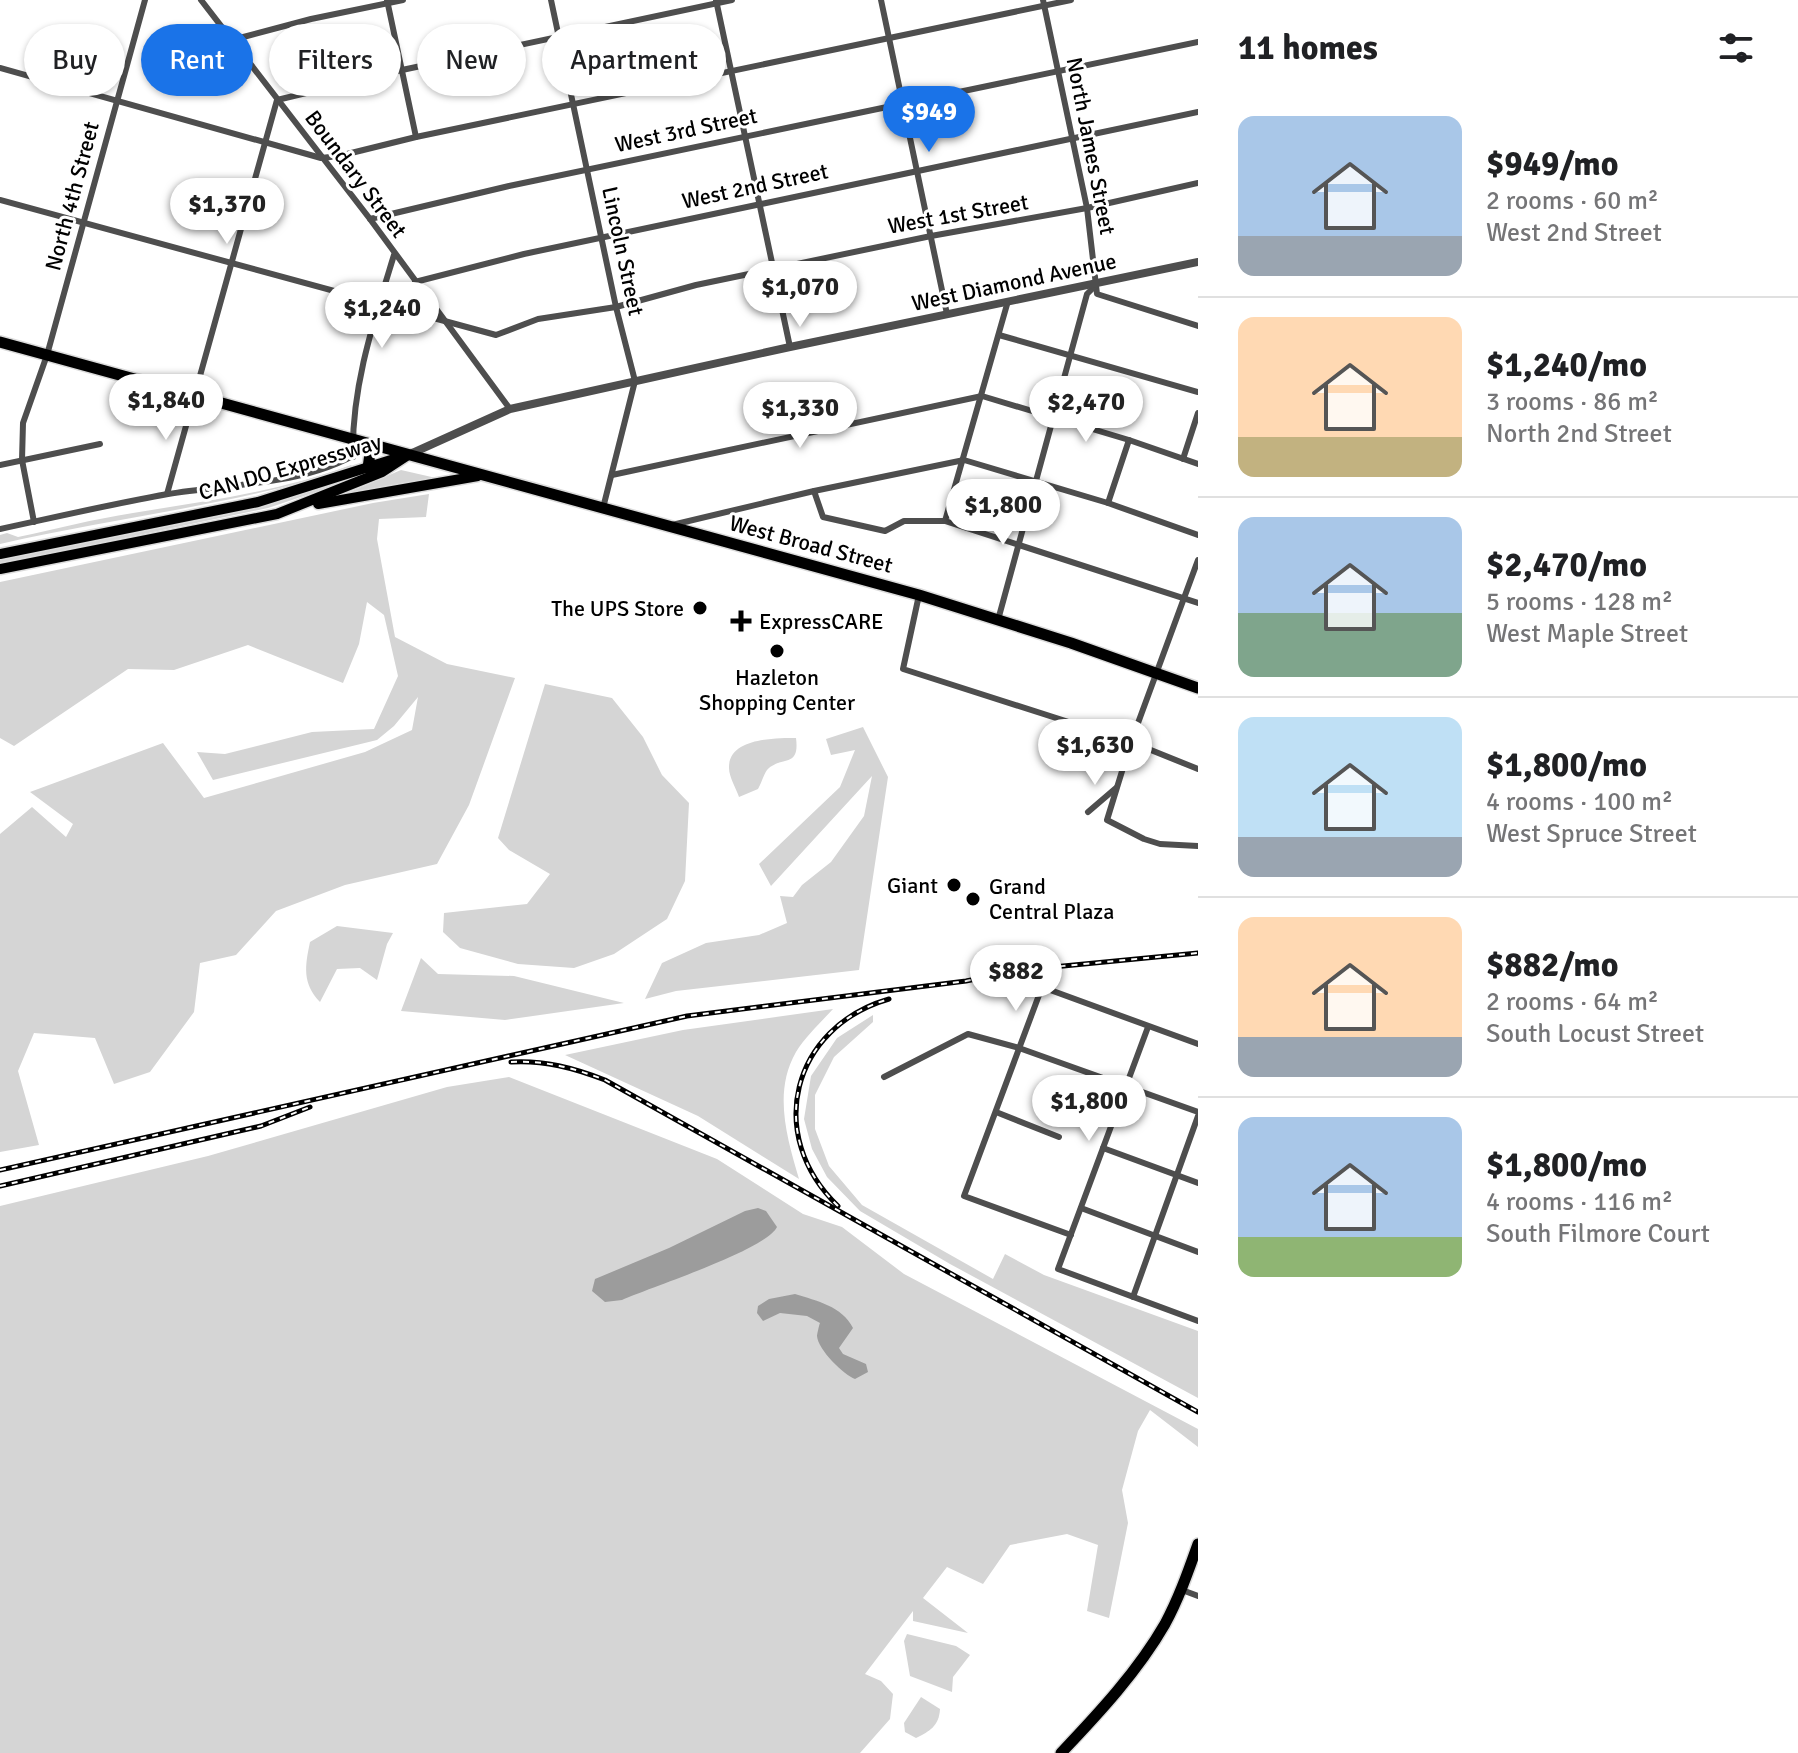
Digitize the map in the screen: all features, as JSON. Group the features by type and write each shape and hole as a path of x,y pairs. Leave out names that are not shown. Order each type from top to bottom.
{"highway":[{"name":"West Broad Street","path":"0,342 919,595 1198,688"},
{"path":"368,468 370,446"},
{"path":"1061,1753 1139,1663 1164,1625 1182,1590 1198,1544"}],"main road":[{"name":"CAN DO Expressway","path":"0,554 258,502 408,455"},
{"name":"CAN DO Expressway","path":"0,569 277,514 382,472 408,455"},
{"path":"277,514 478,476"}],"street":[{"name":"North 4th Street","path":"34,522 22,460 23,423 47,355 145,0"},
{"name":"Boundary Street","path":"201,0 220,24"},
{"path":"253,34 403,0"},
{"name":"Lincoln Street","path":"551,0 556,24"},
{"path":"617,24 732,0"},
{"path":"881,0 947,314"},
{"path":"0,68 321,158 1043,3 1071,0"},
{"path":"388,2 416,137"},
{"path":"716,2 790,347"},
{"name":"North James Street","path":"1043,3 1087,208 1097,283"},
{"path":"167,494 277,100 542,41"},
{"name":"West 3rd Street","path":"370,219 745,136 1198,42"},
{"name":"Boundary Street","path":"253,68 370,219 510,409"},
{"name":"Lincoln Street","path":"571,96 616,307 635,381 603,508"},
{"name":"West 2nd Street","path":"415,282 601,237 1198,112"},
{"name":"West 1st Street","path":"0,200 496,335 538,319 616,307 696,285 1198,183"},
{"path":"353,457 352,441 362,365 394,255"},
{"name":"West Diamond Avenue","path":"408,455 510,409 1198,262"},
{"path":"1097,283 1097,294 1198,326"},
{"path":"998,620 1087,294 1097,283"},
{"path":"945,521 1008,301"},
{"path":"999,335 1198,392"},
{"path":"612,475 982,396 1198,464"},
{"path":"1183,459 1198,413"},
{"path":"1108,503 1129,440"},
{"path":"0,465 100,444"},
{"path":"0,529 167,494 295,476 353,457 370,446"},
{"path":"669,525 964,460 1108,503 1198,535"},
{"path":"814,491 823,517 885,531 904,521 945,521 1198,603"},
{"path":"1198,560 1155,672 1107,820 1152,841 1198,846"},
{"path":"919,595 903,669 1131,742 1198,769"},
{"path":"1088,812 1116,788"},
{"path":"1071,1235 964,1196 1042,987 1198,1044"},
{"path":"1148,1027 1058,1269 1198,1321"},
{"path":"884,1077 968,1034 1126,1085 1198,1114 1133,1297"},
{"path":"996,1112 1059,1137"},
{"path":"1103,1148 1198,1183"},
{"path":"1081,1208 1198,1252"},
{"path":"1182,1590 1198,1596"}],"shaded area":[{"path":"351,465 353,467 310,480 222,501 0,544 0,535 7,533 18,537 104,518 244,494 298,482"},
{"path":"401,470 436,478 345,494"},
{"path":"352,480 268,508 0,564 0,560 229,514"},
{"path":"429,494 426,517 379,519 377,539 395,637 447,664 515,678 469,805 437,864 345,885 276,911 236,955 200,963 194,1012 150,1072 114,1084 95,1038 34,1033 18,1071 39,1145 0,1152 0,834 32,807 66,837 73,824 30,792 163,743 204,798 365,752 412,730 418,697 394,726 377,740 213,780 197,752 225,754 312,732 374,729 398,676 384,615 367,602 359,644 343,683 248,645 174,670 128,669 14,746 0,738 0,582 373,503"},
{"path":"545,684 612,698 643,737 662,775 689,803 685,881 667,919 614,954 574,968 518,964 460,948 443,932 444,913 527,904 550,874 509,850 498,838"},
{"path":"863,727 888,777 859,970 676,991 645,999 662,963 706,943 759,935 787,923 780,896 793,897 802,885 831,862 864,816 872,776 771,886 759,864 840,787 855,750 831,755 826,739"},
{"path":"796,738 792,758 772,766 758,789 739,797 729,768 736,751 754,742"},
{"path":"337,926 393,933 377,980 360,968 337,969 320,1002 310,988 306,974 310,942"},
{"path":"421,958 438,974 514,976 624,1003 505,1020 401,1011"},
{"path":"833,1009 796,1052 785,1083 784,1115 799,1179 698,1116 565,1055 683,1030"},
{"path":"873,1015 873,1022 834,1057 815,1095 815,1129 829,1166 862,1205 993,1279 1005,1254 1044,1275 1198,1331 1198,1398 950,1264 860,1211 827,1177 812,1149 804,1119 811,1076 837,1038"},
{"path":"509,1077 717,1159 803,1214 842,1227 904,1274 1198,1429 1198,1447 1150,1410 1138,1431 1122,1490 1128,1523 1109,1618 1087,1611 1098,1545 1067,1534 1010,1545 983,1584 947,1567 923,1598 968,1633 913,1621 913,1611 865,1674 881,1681 893,1694 890,1719 860,1753 0,1753 0,1206 208,1156 447,1087"},
{"path":"758,1208 766,1211 777,1227 768,1236 731,1257 622,1300 605,1302 592,1291 595,1279 745,1211"},
{"path":"795,1294 828,1305 842,1314 853,1328 839,1348 843,1354 866,1364 868,1372 855,1379 838,1367 818,1342 820,1323 807,1316 780,1313 763,1321 757,1313 758,1306 769,1299"},
{"path":"907,1634 956,1646 970,1655 953,1677 952,1692 910,1676 904,1641"},
{"path":"921,1697 940,1709 933,1727 916,1738 905,1732 904,1723"}],"railway":[{"path":"0,1170 687,1016 966,981 1022,970 1198,953"},
{"path":"838,1206 815,1178 801,1148 796,1117 799,1086 811,1058 830,1033 856,1013 889,999"},
{"path":"511,1062 559,1066 605,1080 1198,1412"},
{"path":"0,1186 261,1126 310,1107"}],"place":[{"name":"The UPS Store","path":"700,608"},
{"name":"ExpressCARE","path":"741,621"},
{"name":"Hazleton Shopping Center","path":"777,651"},
{"name":"Giant","path":"954,885"},
{"name":"Grand Central Plaza","path":"973,899"}]}
